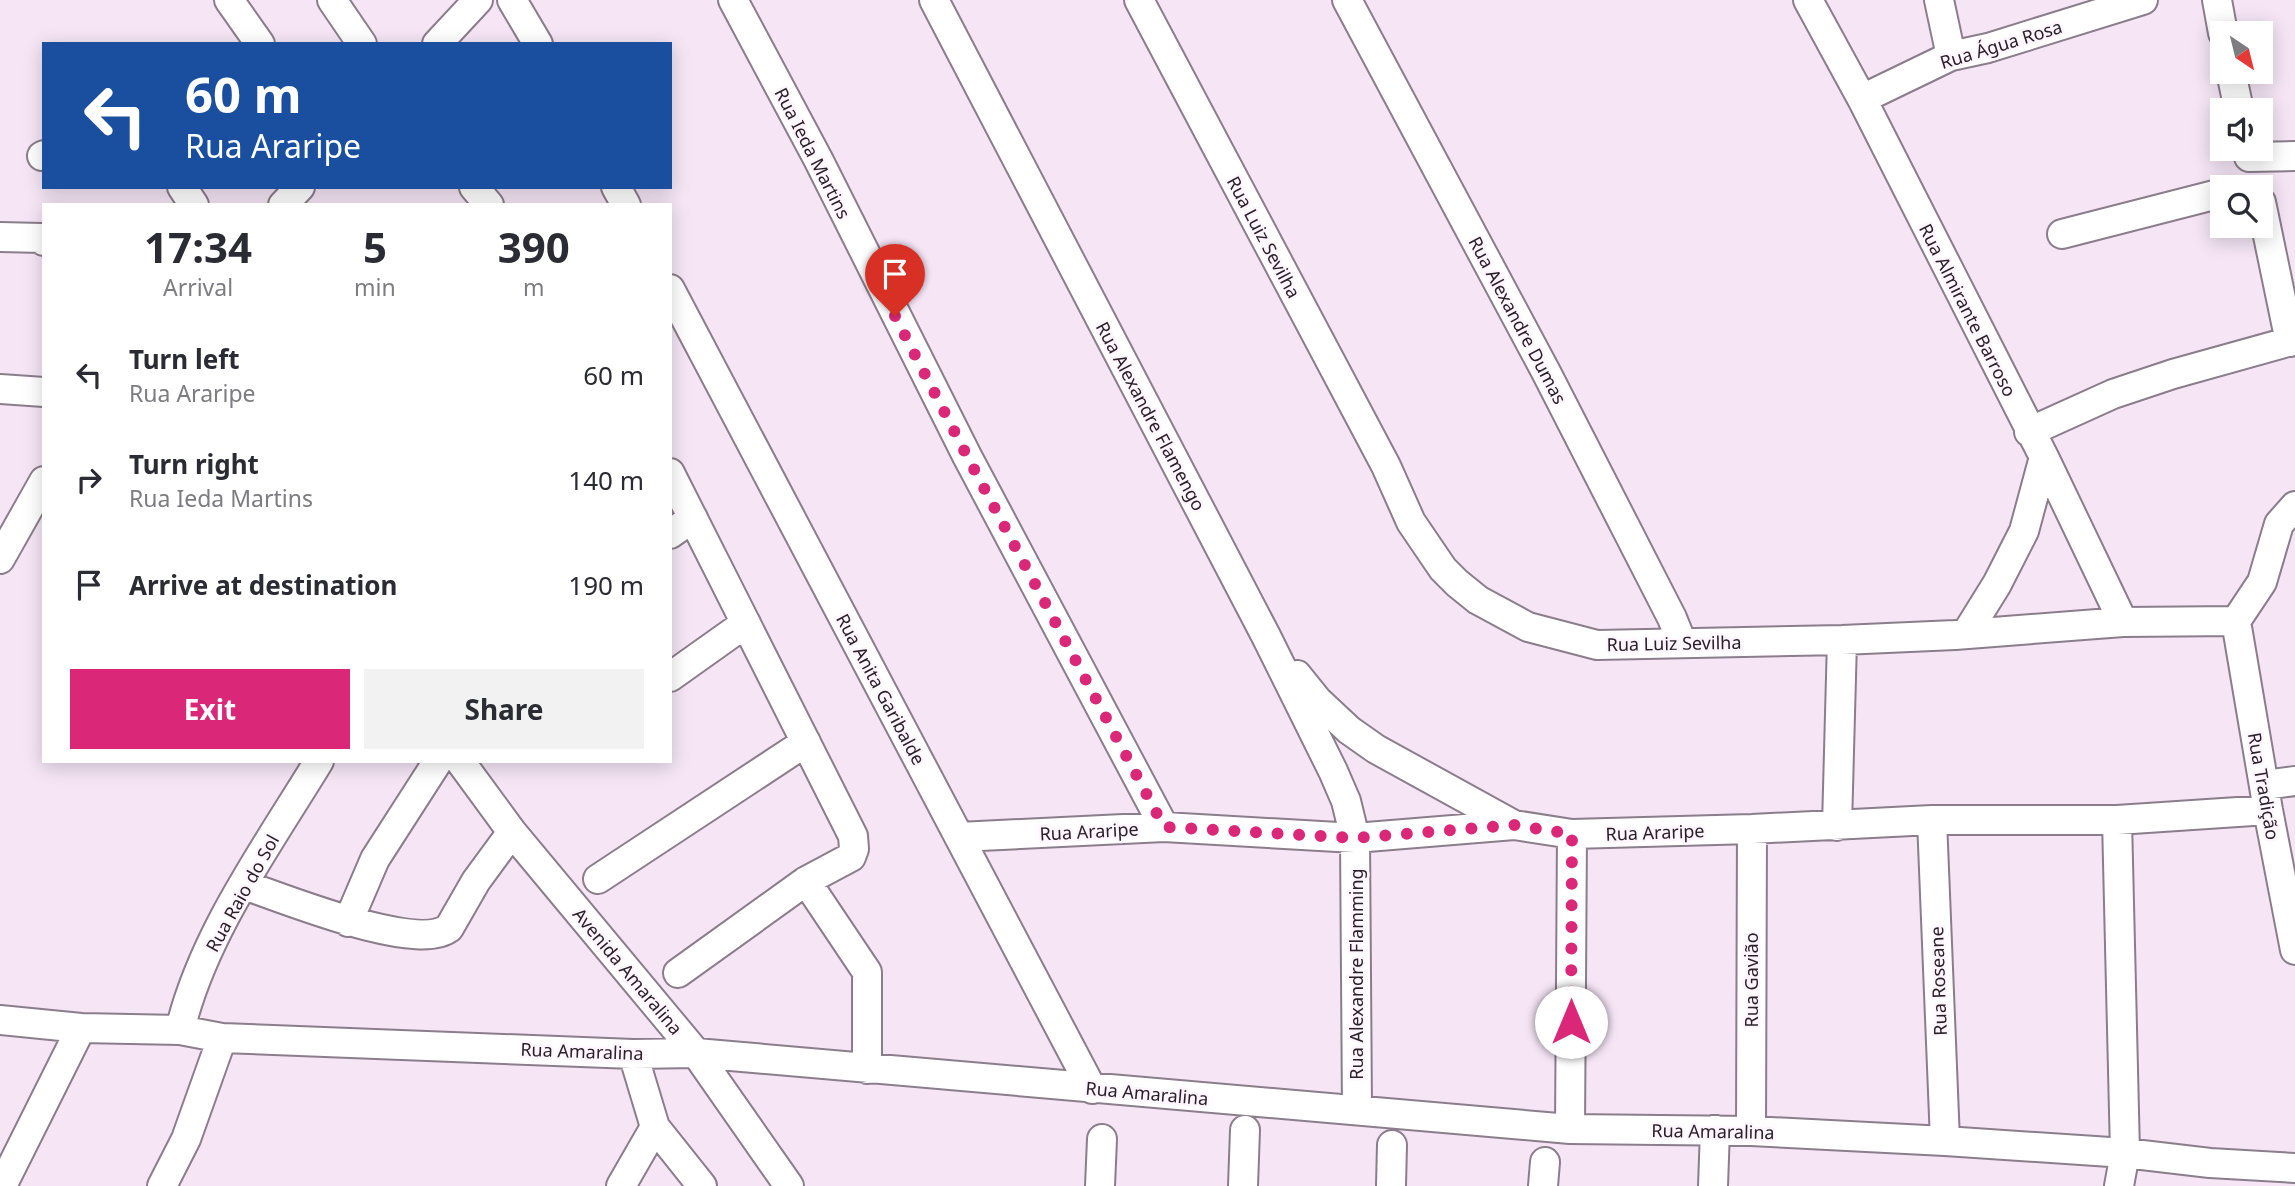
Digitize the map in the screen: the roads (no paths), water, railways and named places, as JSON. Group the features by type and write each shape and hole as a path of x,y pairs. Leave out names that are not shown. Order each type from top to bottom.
{"street":[{"path":"229,0 259,42"},
{"path":"332,0 361,42"},
{"path":"439,42 478,0"},
{"path":"512,0 537,42"},
{"name":"Rua Ieda Martins","path":"733,0 817,159 967,456 1164,827"},
{"name":"Rua Alexandre Flamengo","path":"934,0 1266,636 1333,771 1346,801 1355,838"},
{"name":"Rua Luiz Sevilha","path":"1139,0 1386,466 1411,522 1443,569 1478,600 1528,627 1598,645 1842,640 1966,635 2123,622 2236,621"},
{"name":"Rua Alexandre Dumas","path":"1347,0 1546,372 1672,618 1682,643"},
{"name":"Rua Almirante Barroso","path":"1808,0 1862,99 2044,457 2123,622"},
{"path":"1939,0 1951,56"},
{"name":"Rua Água Rosa","path":"1862,99 1951,56 1988,48 2143,0"},
{"path":"2217,0 2221,21"},
{"path":"2273,155 2295,156"},
{"path":"286,203 298,189"},
{"path":"476,189 487,203"},
{"path":"2062,234 2210,196"},
{"path":"0,237 42,238"},
{"path":"2029,432 2113,394 2173,374 2293,341 2267,238"},
{"name":"Rua Anita Garibalde","path":"672,293 1092,1089"},
{"path":"0,389 42,392"},
{"path":"1966,635 1997,584 2024,531 2044,457"},
{"path":"672,482 682,526 746,623 853,836 854,849 851,857 806,881 678,973"},
{"path":"3,550 42,484"},
{"path":"2236,621 2262,582 2275,534 2287,513 2295,506"},
{"name":"Rua Tradição","path":"2236,621 2295,950"},
{"path":"672,676 746,623"},
{"path":"1266,636 1318,701 1349,730 1376,749 1514,825"},
{"path":"1837,826 1842,640"},
{"path":"597,878 806,742"},
{"name":"Rua Raio do Sol","path":"180,1030 197,977 226,916 317,763"},
{"path":"348,922 375,859 437,763"},
{"name":"Avenida Amaralina","path":"461,763 512,832 696,1053 789,1186"},
{"name":"Rua Araripe","path":"959,837 1164,827 1355,838 1514,825 1572,834 1837,826 1932,820 2117,820 2266,797 2295,781"},
{"name":"Rua Roseane","path":"1932,820 1945,1141"},
{"path":"2117,820 2125,1153 2119,1186"},
{"name":"Rua Gavião","path":"1751,1131 1752,829"},
{"path":"244,884 374,929 443,933 449,928 476,881 512,832"},
{"path":"1570,1129 1572,834"},
{"name":"Rua Alexandre Flamming","path":"1355,838 1357,1110"},
{"path":"806,881 867,972 867,1069"},
{"name":"Rua Amaralina","path":"0,1020 81,1028 180,1030 222,1038 633,1054 696,1053 1570,1129 1751,1131 2125,1153 2211,1174 2295,1168"},
{"path":"2,1186 81,1028"},
{"path":"162,1186 186,1139 222,1038"},
{"path":"633,1054 655,1127 702,1186"},
{"path":"621,1186 655,1127"},
{"path":"1243,1186 1245,1130"},
{"path":"1713,1186 1715,1130"},
{"path":"1100,1186 1102,1139"},
{"path":"1391,1186 1392,1144"}]}
